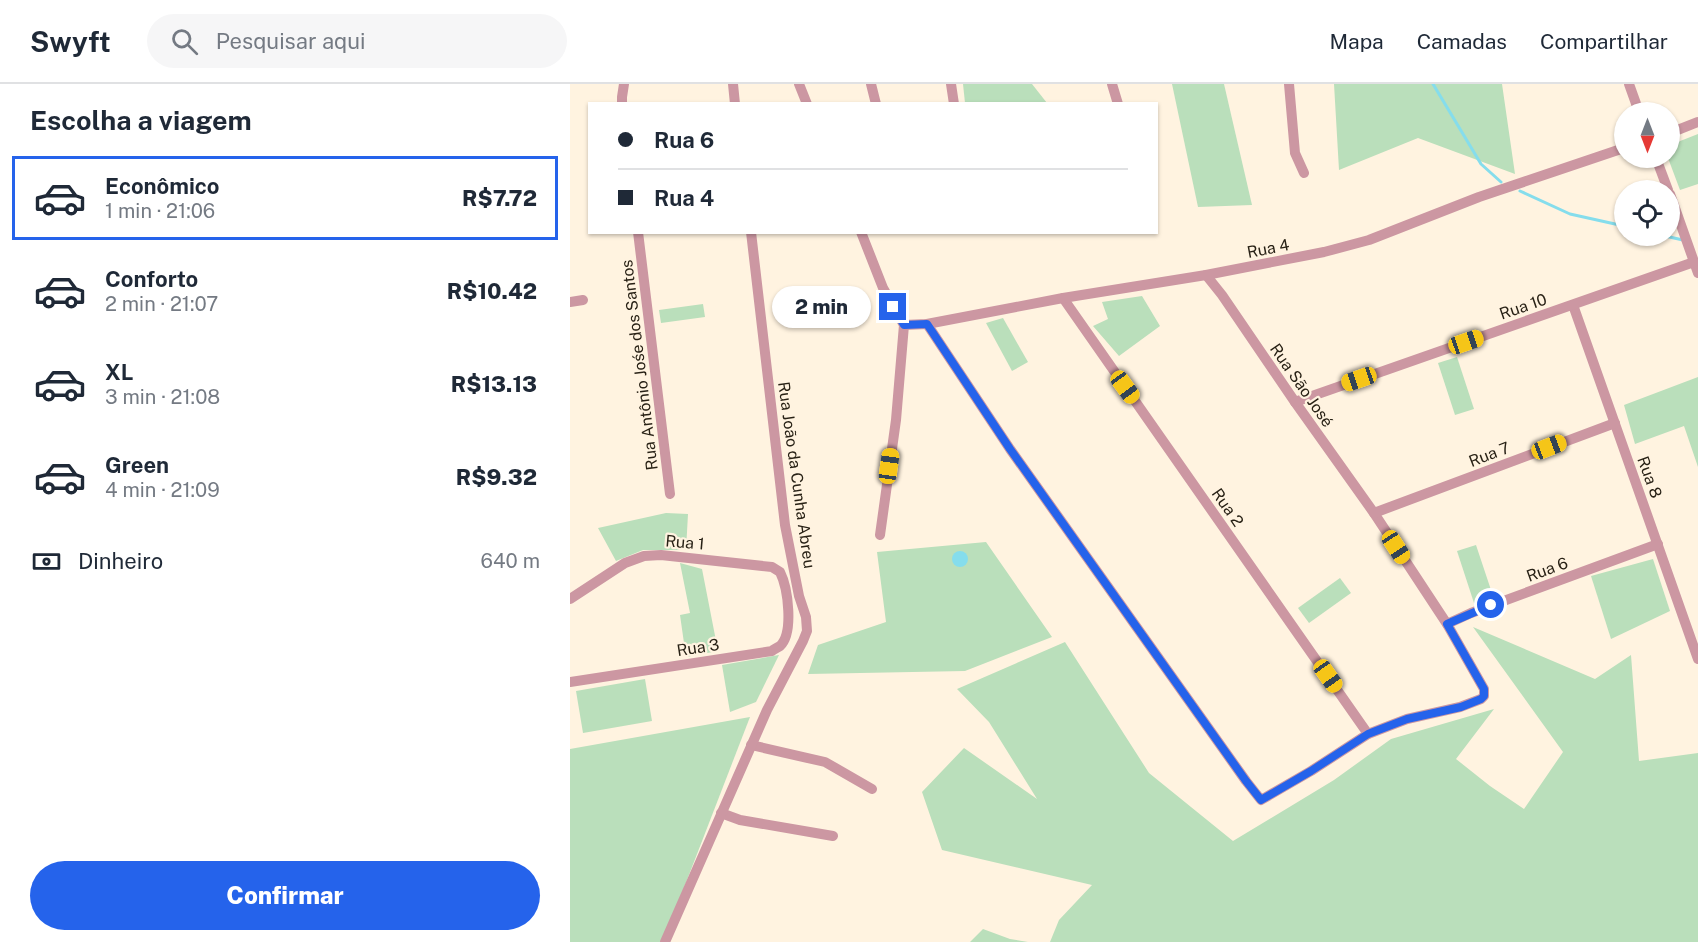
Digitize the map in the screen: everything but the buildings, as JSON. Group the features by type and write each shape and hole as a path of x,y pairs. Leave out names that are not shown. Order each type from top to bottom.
{"street":[{"path":"622,102 624,84"},
{"path":"733,84 735,102"},
{"path":"799,84 806,102"},
{"path":"871,84 876,102"},
{"path":"951,84 954,102"},
{"path":"1112,84 1117,102"},
{"path":"1289,84 1295,153 1304,173"},
{"path":"1629,84 1635,102"},
{"path":"1680,128 1698,122"},
{"name":"Rua 4","path":"904,325 927,324 1324,252 1369,240 1479,197 1614,151"},
{"path":"1680,223 1696,268"},
{"name":"Rua Antônio Jośe dos Santos","path":"638,234 670,494"},
{"name":"Rua João da Cunha Abreu","path":"665,942 766,710 807,631 806,617 793,597 751,234"},
{"path":"862,234 883,288 904,325 896,420 880,535"},
{"name":"Rua 10","path":"1294,402 1572,305 1696,268"},
{"name":"Rua São José","path":"1206,275 1374,513"},
{"name":"Rua 2","path":"1063,298 1368,734"},
{"path":"570,302 584,300"},
{"name":"Rua 8","path":"1572,305 1698,659"},
{"path":"927,324 1010,449 1261,800 1368,734 1407,719 1466,705 1484,696 1484,689 1447,624 1374,513"},
{"name":"Rua 7","path":"1374,513 1615,423"},
{"name":"Rua 6","path":"1447,624 1658,544"},
{"name":"Rua 1","path":"570,600 625,563 644,556 661,555 772,567 780,572 793,597"},
{"name":"Rua 3","path":"570,682 771,651 780,646 785,639 793,597"},
{"path":"751,745 825,762 872,789"},
{"path":"722,813 740,820 833,836"}],"green space":[{"path":"963,84 1032,84 1046,102 965,102"},
{"path":"1172,84 1224,84 1252,205 1198,207"},
{"path":"1334,84 1502,84 1515,174 1418,138 1339,170"},
{"path":"1698,134 1698,184 1680,190 1680,180 1676,180 1672,168 1680,168 1680,141"},
{"path":"1142,296 1160,326 1119,356 1093,326 1108,319 1102,302"},
{"path":"703,304 705,317 661,323 659,310"},
{"path":"1003,318 1028,362 1012,371 986,323"},
{"path":"1457,357 1474,409 1455,415 1438,363"},
{"path":"1698,377 1698,467 1684,426 1635,444 1624,405"},
{"path":"666,513 688,514 686,550 643,550 616,561 598,528"},
{"path":"986,542 1052,637 965,671 808,674 818,645 886,622 877,552"},
{"path":"1476,545 1493,596 1474,603 1457,551"},
{"path":"1653,559 1670,611 1611,639 1591,576"},
{"path":"680,563 702,569 718,651 686,657 680,615 690,613"},
{"path":"1340,578 1351,593 1309,623 1298,608"},
{"path":"1473,627 1595,679 1631,655 1639,761 1698,753 1698,942 1050,942 1059,920 1092,885 942,850 922,792 964,748 1037,799 989,722 957,689 1065,642 1149,773 1233,841 1334,780 1391,739 1494,709 1456,759 1524,809 1563,752"},
{"path":"779,655 756,702 730,712 722,665"},
{"path":"645,679 652,721 583,733 576,691"},
{"path":"750,717 663,942 570,942 570,749"},
{"path":"983,929 1010,939 1028,942 970,942"}],"water":[{"path":"960,551 968,559 960,567 952,559"}],"waterway":[{"path":"1433,84 1481,164 1501,182"},
{"path":"1520,191 1570,214 1614,224"}],"route":[{"path":"893,307 904,325 927,324 1010,449 1261,800 1368,734 1407,719 1461,707 1481,699 1484,696 1484,689 1447,624 1491,605"}]}
